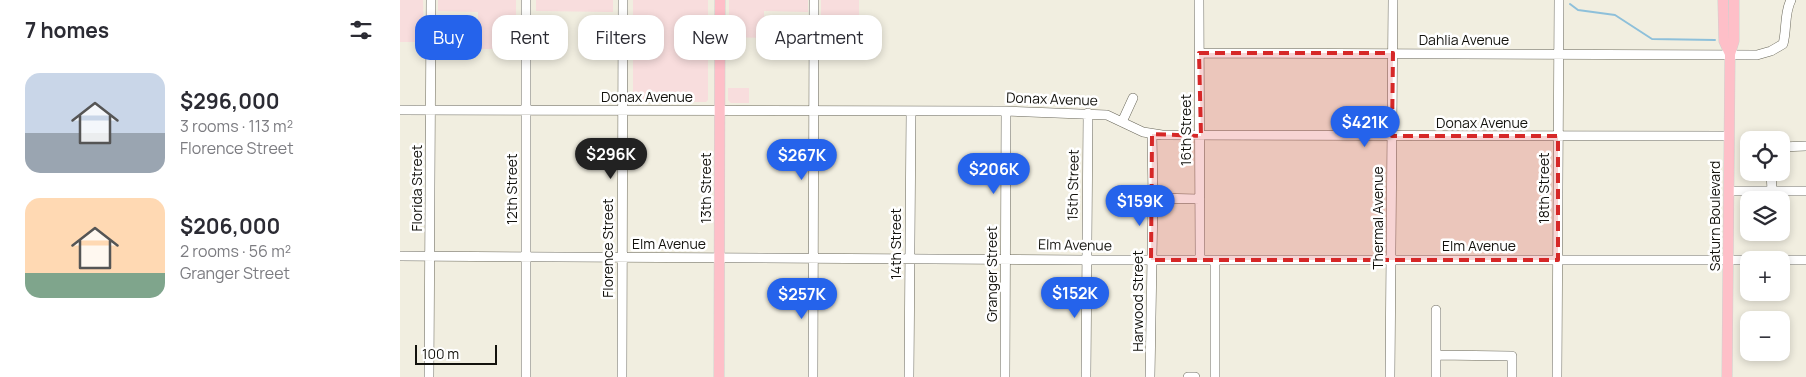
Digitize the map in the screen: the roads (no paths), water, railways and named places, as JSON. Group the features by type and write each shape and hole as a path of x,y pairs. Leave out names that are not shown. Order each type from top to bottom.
{"main road":[{"name":"13th Street","path":"719,377 720,0"},
{"name":"Saturn Boulevard","path":"1723,0 1724,41 1730,54"},
{"name":"Saturn Boulevard","path":"1727,377 1730,54 1734,41 1734,0"}],"street":[{"name":"Florida Street","path":"430,377 431,0"},
{"name":"12th Street","path":"526,0 526,377"},
{"name":"Florence Street","path":"622,0 622,377"},
{"path":"813,377 814,0"},
{"name":"16th Street","path":"1199,0 1200,260"},
{"name":"Thermal Avenue","path":"1390,377 1393,0"},
{"name":"18th Street","path":"1557,377 1559,0"},
{"name":"Dahlia Avenue","path":"1199,53 1757,55 1771,51 1783,44 1786,33 1787,10 1791,0"},
{"path":"1122,122 1133,98"},
{"name":"Donax Avenue","path":"400,110 1006,111 1106,115 1152,134 1201,136 1729,136"},
{"name":"14th Street","path":"909,377 911,111"},
{"name":"Granger Street","path":"1005,377 1006,111"},
{"name":"15th Street","path":"1086,377 1088,113"},
{"name":"Harwood Street","path":"1150,377 1153,198 1152,134"},
{"path":"1790,147 1806,146"},
{"path":"1729,191 1740,191"},
{"path":"1790,192 1806,192"},
{"path":"1153,198 1200,199"},
{"name":"Elm Avenue","path":"400,256 1005,258 1086,260 1740,260"},
{"path":"1214,260 1215,377"},
{"path":"1790,260 1806,260"},
{"path":"1436,310 1436,377"},
{"path":"1436,355 1512,356 1512,377"},
{"path":"1188,377 1195,377"}],"waterway":[{"path":"1570,4 1578,10 1615,15 1652,39 1715,40"}]}
